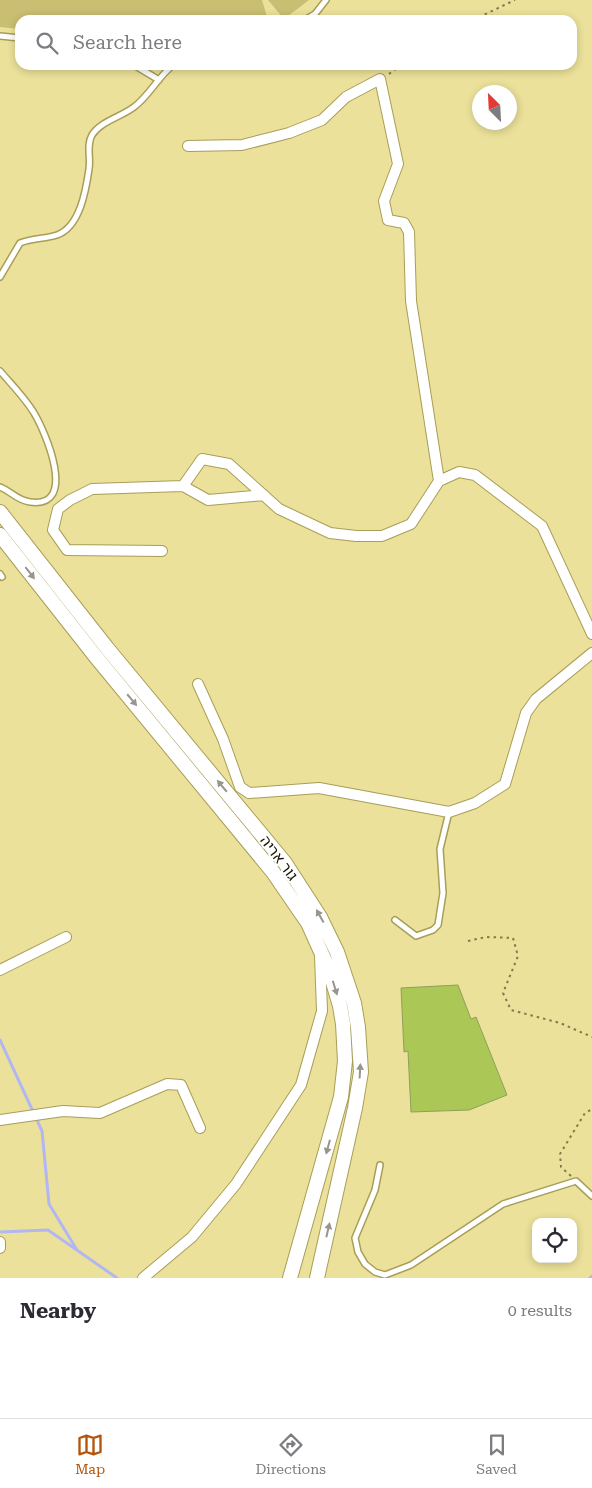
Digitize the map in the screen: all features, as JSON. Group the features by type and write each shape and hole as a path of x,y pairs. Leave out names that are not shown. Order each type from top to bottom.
{"main road":[{"name":"גור אריה","path":"0,512 107,648 284,863 317,911 337,952 354,1003 358,1027 360,1072 356,1108 317,1278"},
{"name":"גור אריה","path":"0,534 96,657 273,872 302,913 320,949 340,1006 344,1043 343,1078 332,1132 290,1278"}],"street":[{"path":"188,146 242,145 289,134 322,120 346,97 380,79 398,164 384,201 385,211 388,220 404,223 408,232 411,301 439,481"},
{"path":"183,486 202,459 228,464 279,509 330,533 382,536 411,524 439,481 459,472 475,475 542,526 592,634"},
{"path":"162,551 67,550 53,530 58,509 70,500 92,489 183,486 208,500 264,495"},
{"path":"198,684 223,740 240,787 248,793 319,788 449,812 457,811 475,803 504,784 526,713 536,699 592,653"},
{"path":"0,970 66,937"},
{"path":"143,1278 192,1237 230,1191 301,1085 322,1011 320,949"},
{"path":"0,1120 63,1111 100,1113 166,1084 181,1085 200,1128"},
{"path":"0,1242 0,1248"}],"lane":[{"path":"313,15 326,0"},
{"path":"0,36 15,38"},
{"path":"142,70 159,80"},
{"path":"0,277 20,243 36,238 57,235 68,229 79,209 90,167 88,150 92,136 98,128 134,107 168,70"},
{"path":"0,372 34,412 50,450 57,484 54,493 49,498 32,502 13,496 0,487"},
{"path":"395,920 416,936 433,930 438,925 443,893 440,849 449,812"},
{"path":"380,1165 375,1190 355,1238 358,1252 365,1264 375,1272 385,1275 412,1264 503,1204 576,1181 592,1196"}],"path":[{"path":"484,15 515,0"},
{"path":"380,79 394,70"},
{"path":"468,941 486,937 514,938 518,956 503,993 511,1010 560,1024 592,1036"},
{"path":"576,1181 561,1166 560,1154 584,1113 592,1109"}],"shaded area":[{"path":"0,0 262,0 266,15 15,15 15,28 0,27"},
{"path":"268,0 309,0 289,15 281,15"}],"building":[{"path":"458,985 471,1019 476,1017 507,1095 469,1110 411,1112 408,1051 404,1052 401,988"}],"waterway":[{"path":"0,1040 42,1131 49,1204 77,1250"},
{"path":"0,1232 48,1230 117,1278"}]}
